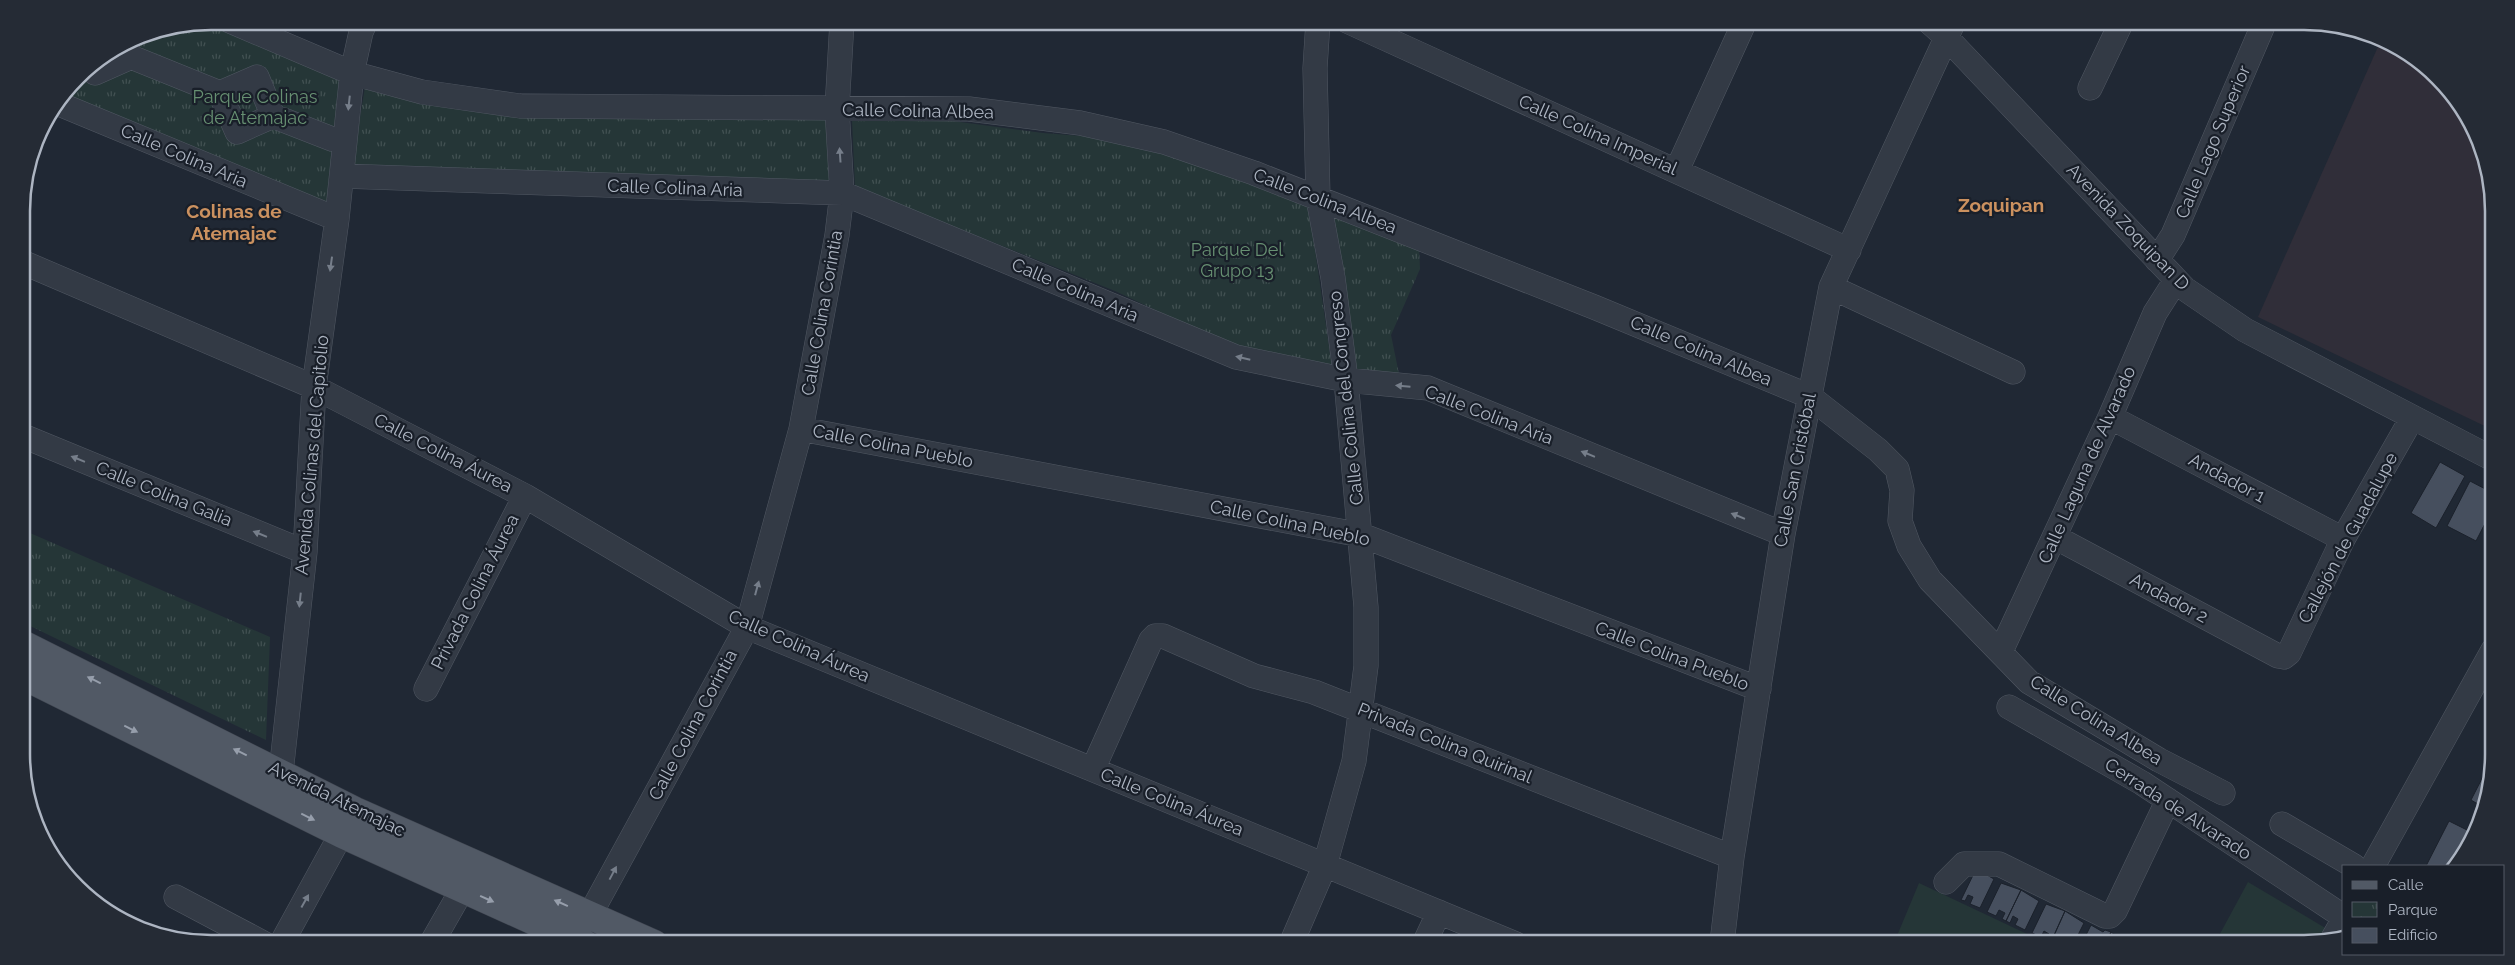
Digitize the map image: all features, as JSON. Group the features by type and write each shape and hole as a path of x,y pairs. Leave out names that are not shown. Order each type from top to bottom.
{"main road":[{"name":"Avenida Atemajac","path":"30,648 281,772 348,822 462,888 564,935"},
{"name":"Avenida Atemajac","path":"30,679 278,802 348,822 590,916 633,935"}],"street":[{"name":"Calle Colina Albea","path":"251,30 352,74 422,92 520,106 837,109 969,108 1080,123 1164,142 1254,173 1594,307 1809,396 1878,450 1897,469 1902,490 1900,521 1908,546 1930,580 2029,682 2159,760 2223,793"},
{"name":"Avenida Colinas del Capitolio","path":"278,802 305,552 314,387 337,219 352,74 362,30"},
{"name":"Calle Colina Corintia","path":"582,935 590,916 747,626 802,429 837,235 842,193 837,109 841,30"},
{"name":"Calle Colina del Congreso","path":"1295,935 1325,865 1354,761 1362,710 1366,666 1366,607 1361,535 1346,380 1333,278 1318,198 1315,68 1317,30"},
{"name":"Calle Colina Imperial","path":"1366,30 1677,170 1849,250"},
{"path":"1677,170 1742,30"},
{"name":"Calle San Cristóbal","path":"1723,935 1732,857 1783,534 1831,287 1950,30"},
{"name":"Avenida Zoquipan D","path":"1951,30 2176,280 2244,330 2485,456"},
{"path":"2090,88 2118,30"},
{"name":"Calle Lago Superior","path":"2158,260 2173,235 2261,30"},
{"path":"95,73 128,51 220,93 237,132 273,116"},
{"path":"220,93 256,77 273,116 332,139"},
{"name":"Calle Colina Aria","path":"64,106 337,219"},
{"name":"Calle Colina Aria","path":"342,176 842,193 1236,357 1346,380 1428,388 1783,534"},
{"name":"Calle Colina Áurea","path":"30,265 314,387 525,496 747,626 1494,935"},
{"name":"Calle Laguna de Alvarado","path":"2001,651 2110,417 2155,313 2176,280"},
{"path":"1831,287 2013,372"},
{"name":"Andador 1","path":"2110,417 2343,539"},
{"name":"Callejón de Guadalupe","path":"2284,657 2343,539 2412,418"},
{"name":"Calle Colina Pueblo","path":"802,429 1361,535 1758,689"},
{"name":"Calle Colina Galia","path":"30,439 305,552"},
{"name":"Privada Colina Áurea","path":"426,689 525,496"},
{"name":"Andador 2","path":"2055,537 2270,652 2284,657"},
{"name":"Privada Colina Quirinal","path":"1093,769 1151,640 1155,636 1163,636 1254,676 1314,692 1362,710 1732,857"},
{"path":"2374,865 2485,666"},
{"name":"Cerrada de Alvarado","path":"2009,708 2142,783 2342,917"},
{"path":"2142,783 2159,760"},
{"path":"1946,882 1964,864 1998,864 2105,916 2110,916 2115,911 2168,800"},
{"path":"286,935 348,822"},
{"path":"2282,824 2352,865"},
{"path":"436,935 462,888"},
{"path":"176,897 248,935"},
{"path":"1428,935 1439,912"}],"shaded area":[{"path":"2378,46 2384,49 2414,67 2448,101 2466,131 2479,164 2485,199 2485,426 2258,317"}],"green space":[{"name":"Parque Colinas de Atemajac","path":"199,30 231,30 340,76 327,205 70,97 101,67 120,54 142,44 176,33"},
{"path":"365,87 825,113 833,185 352,167"},
{"name":"Parque Del Grupo 13","path":"852,120 945,120 1043,133 1121,139 1308,202 1332,367 1232,346 1115,291 855,187"},
{"name":"Parque Del Grupo 13","path":"1332,210 1419,245 1420,269 1391,335 1399,374 1355,373"},
{"path":"30,533 270,637 266,740 30,626"},
{"path":"2248,882 2327,929 2325,934 2316,935 2219,935"},
{"path":"1919,883 2029,935 1897,935"}],"building":[{"path":"2440,462 2465,476 2436,528 2411,513"},
{"path":"2470,481 2485,489 2485,524 2476,541 2447,526"},
{"path":"2483,776 2478,804 2471,800"},
{"path":"2449,821 2468,830 2461,844 2447,865 2427,865"},
{"path":"1976,869 1994,879 1980,908 1970,904 1973,897 1968,895 1965,901 1961,900"},
{"path":"2001,883 2021,890 2006,921 2002,919 2005,913 1999,910 1996,916 1987,912"},
{"path":"2021,890 2039,901 2025,930 2015,925 2018,919 2013,916 2010,923 2006,921"},
{"path":"2046,904 2065,911 2054,935 2048,935 2044,931 2042,935 2032,933"},
{"path":"2065,911 2084,923 2078,935 2054,935"},
{"path":"2091,925 2103,932 2105,930 2111,932 2110,935 2086,935"}],"district":[{"name":"Zoquipan","path":"2001,205"},
{"name":"Colinas de Atemajac","path":"234,222"}]}
